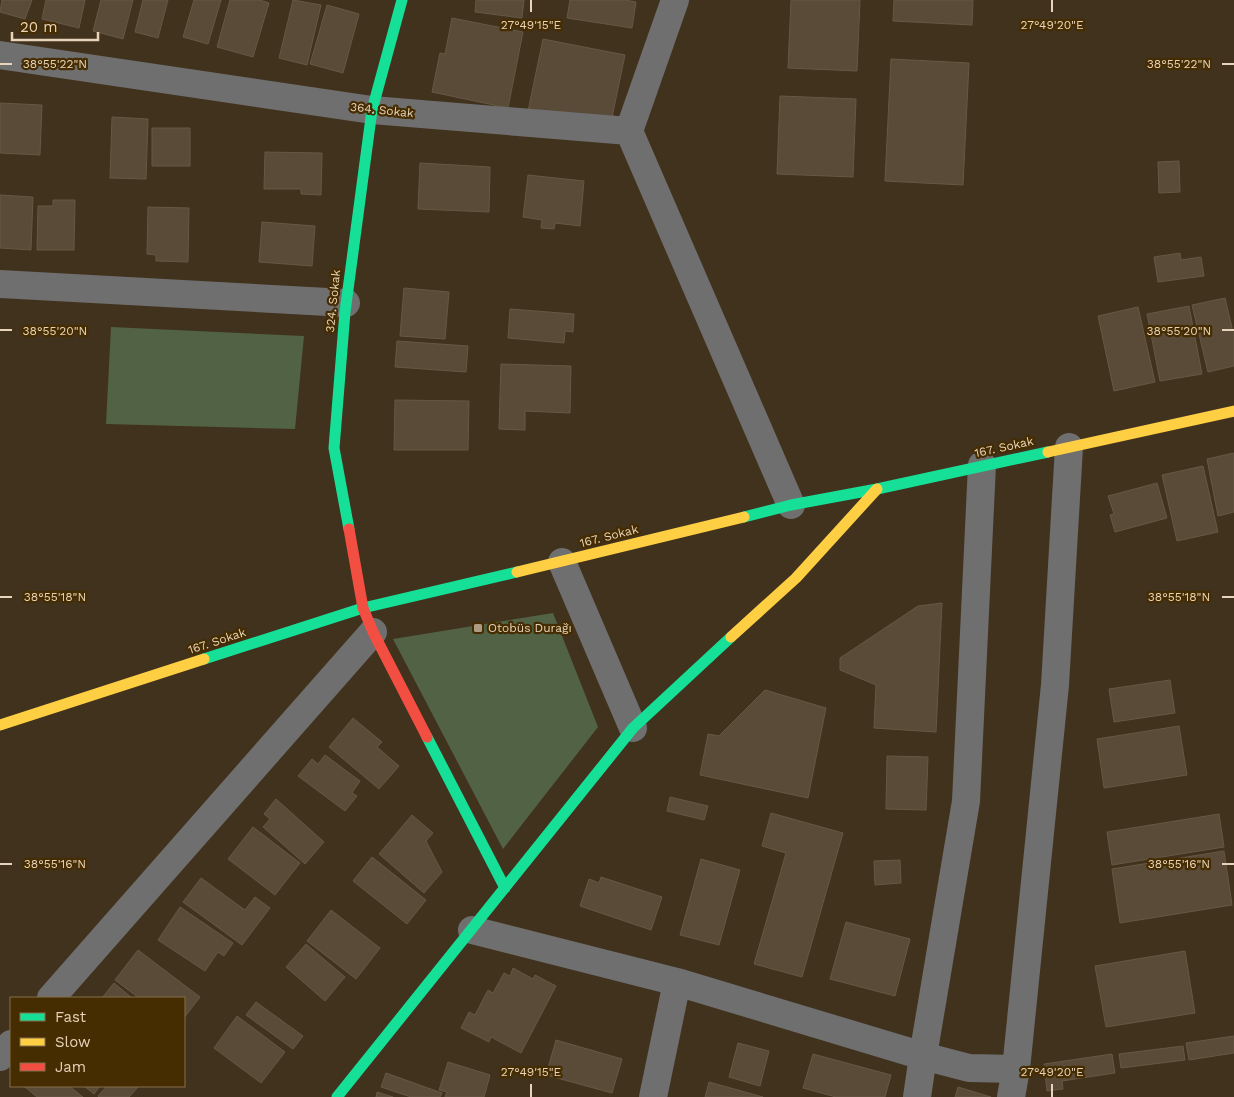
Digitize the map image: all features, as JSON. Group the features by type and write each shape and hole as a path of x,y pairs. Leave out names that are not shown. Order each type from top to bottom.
{"street":[{"name":"324. Sokak","path":"402,0 372,110 346,303 334,448 368,620 505,888"},
{"path":"675,0 629,131 791,505"},
{"name":"364. Sokak","path":"0,55 372,110 629,131"},
{"path":"0,284 346,303"},
{"name":"167. Sokak","path":"0,725 368,620 562,562 791,505 877,489 1234,411"},
{"path":"1011,1097 1016,1069 1055,685 1069,447"},
{"path":"917,1097 966,801 982,465"},
{"path":"336,1097 472,930 632,728 796,578 877,489"},
{"path":"562,562 632,728"},
{"path":"53,997 368,620"},
{"path":"472,930 677,982 969,1068 1016,1069"},
{"path":"653,1097 677,982"},
{"path":"0,1057 10,1045"}],"green space":[{"path":"111,327 304,336 295,429 106,424"},
{"path":"553,613 598,727 503,849 393,639"}],"building":[{"path":"2,0 32,0 25,19 0,12"},
{"path":"46,0 85,0 79,28 42,19"},
{"path":"101,0 133,0 123,39 93,31"},
{"path":"143,0 168,0 158,38 135,32"},
{"path":"194,0 221,0 208,44 183,37"},
{"path":"230,0 260,0 269,3 253,57 217,47"},
{"path":"293,0 321,5 307,65 279,58"},
{"path":"476,0 524,0 522,18 475,12"},
{"path":"570,0 625,0 636,2 632,28 567,18"},
{"path":"791,0 860,0 857,71 788,68"},
{"path":"894,0 973,0 972,25 893,21"},
{"path":"327,5 359,14 343,73 310,64"},
{"path":"452,18 523,32 508,108 432,92 440,53 445,54"},
{"path":"543,39 625,55 610,127 528,111"},
{"path":"891,59 969,63 963,185 885,181"},
{"path":"780,96 856,99 853,177 777,174"},
{"path":"0,103 42,105 40,155 0,153"},
{"path":"112,117 148,119 146,179 110,178"},
{"path":"152,128 190,128 190,166 152,166"},
{"path":"265,152 322,153 321,195 301,194 301,189 264,189"},
{"path":"1179,161 1180,192 1159,193 1158,162"},
{"path":"420,163 490,167 489,212 418,209"},
{"path":"528,175 584,181 580,226 555,223 554,229 541,228 542,220 523,217"},
{"path":"0,195 33,197 31,250 0,248"},
{"path":"53,200 75,200 74,250 37,250 38,206 53,206"},
{"path":"148,207 189,208 188,262 156,261 156,255 147,254"},
{"path":"262,222 315,226 312,266 259,262"},
{"path":"1180,253 1181,260 1201,257 1204,276 1158,282 1154,257"},
{"path":"404,288 449,292 445,339 400,336"},
{"path":"1225,298 1234,336 1234,366 1208,372 1192,305"},
{"path":"1189,306 1202,374 1160,381 1147,314"},
{"path":"1138,307 1155,382 1114,391 1098,316"},
{"path":"510,309 574,314 573,332 565,331 564,343 508,338"},
{"path":"397,341 468,346 466,372 395,367"},
{"path":"501,364 571,366 570,413 525,411 525,430 499,429"},
{"path":"395,400 469,401 468,450 394,450"},
{"path":"1234,453 1234,512 1218,516 1207,459"},
{"path":"1203,466 1218,532 1177,541 1162,475"},
{"path":"1157,483 1167,518 1115,532 1110,515 1114,514 1108,496"},
{"path":"942,603 936,732 874,728 876,685 840,670 840,658 918,606"},
{"path":"1170,680 1175,713 1114,722 1109,689"},
{"path":"765,690 826,708 808,798 700,775 708,734 719,736"},
{"path":"353,718 382,742 377,747 399,766 379,789 329,747"},
{"path":"1179,726 1187,775 1104,788 1097,739"},
{"path":"325,755 360,781 352,793 357,796 345,811 298,776 312,759 318,764"},
{"path":"887,756 928,757 926,810 886,809"},
{"path":"670,797 708,806 704,820 667,811"},
{"path":"276,799 324,842 305,864 263,827 270,819 264,814"},
{"path":"771,813 843,833 802,977 754,964 786,853 762,846"},
{"path":"1219,814 1224,847 1112,865 1107,832"},
{"path":"412,815 433,833 426,841 442,872 424,893 379,854"},
{"path":"253,827 300,863 275,895 228,859"},
{"path":"1224,851 1232,905 1120,923 1112,869"},
{"path":"372,857 426,900 407,924 353,881"},
{"path":"701,859 740,870 719,945 680,935"},
{"path":"900,860 901,883 875,885 874,861"},
{"path":"601,877 662,897 651,930 580,906 589,879 599,883"},
{"path":"201,878 245,910 255,897 270,908 242,945 183,902"},
{"path":"180,907 233,943 224,956 218,952 205,971 158,940"},
{"path":"331,910 380,948 356,979 307,941"},
{"path":"846,922 910,939 895,996 830,979"},
{"path":"306,944 345,977 325,1001 286,967"},
{"path":"138,950 200,997 185,1017 185,997 138,997 115,980"},
{"path":"1185,951 1195,1013 1106,1027 1095,966"},
{"path":"513,968 533,979 535,975 556,986 521,1053 491,1037 489,1042 461,1028 469,1012 475,1015 488,990 493,993 504,973 510,976"},
{"path":"114,983 131,997 103,997"},
{"path":"256,1002 303,1036 293,1049 246,1015"},
{"path":"237,1016 285,1052 261,1083 214,1048"},
{"path":"1234,1036 1234,1053 1189,1060 1186,1043"},
{"path":"556,1040 622,1059 612,1093 546,1075"},
{"path":"738,1043 769,1051 760,1086 729,1077"},
{"path":"1183,1046 1185,1060 1121,1068 1119,1054"},
{"path":"813,1054 891,1075 885,1097 836,1097 803,1088"},
{"path":"1112,1054 1115,1073 1062,1081 1063,1089 1047,1091 1044,1064"},
{"path":"448,1062 490,1075 484,1097 445,1097 447,1092 439,1090"},
{"path":"386,1073 442,1093 440,1097 411,1097 381,1087"},
{"path":"709,1082 763,1097 705,1097"},
{"path":"25,1087 70,1087 83,1097 37,1097"},
{"path":"85,1087 99,1087 94,1094"},
{"path":"106,1087 138,1087 129,1097 98,1096"},
{"path":"958,1087 991,1097 955,1097"},
{"path":"377,1092 393,1097 376,1097"}],"traffic: fast":[{"path":"349,529 334,448 345,312 372,110 402,0"},
{"path":"744,517 791,505 877,489 1048,452"},
{"path":"204,659 363,608 517,572"},
{"path":"337,1097 633,728 731,637"},
{"path":"427,737 505,888"}],"traffic: slow":[{"path":"1048,452 1234,411"},
{"path":"731,637 796,578 877,489"},
{"path":"517,572 744,517"},
{"path":"0,725 204,659"}],"traffic: jam":[{"path":"349,529 363,608 373,632 427,737"}],"place":[{"name":"Otobüs Durağı","path":"478,628"}]}
